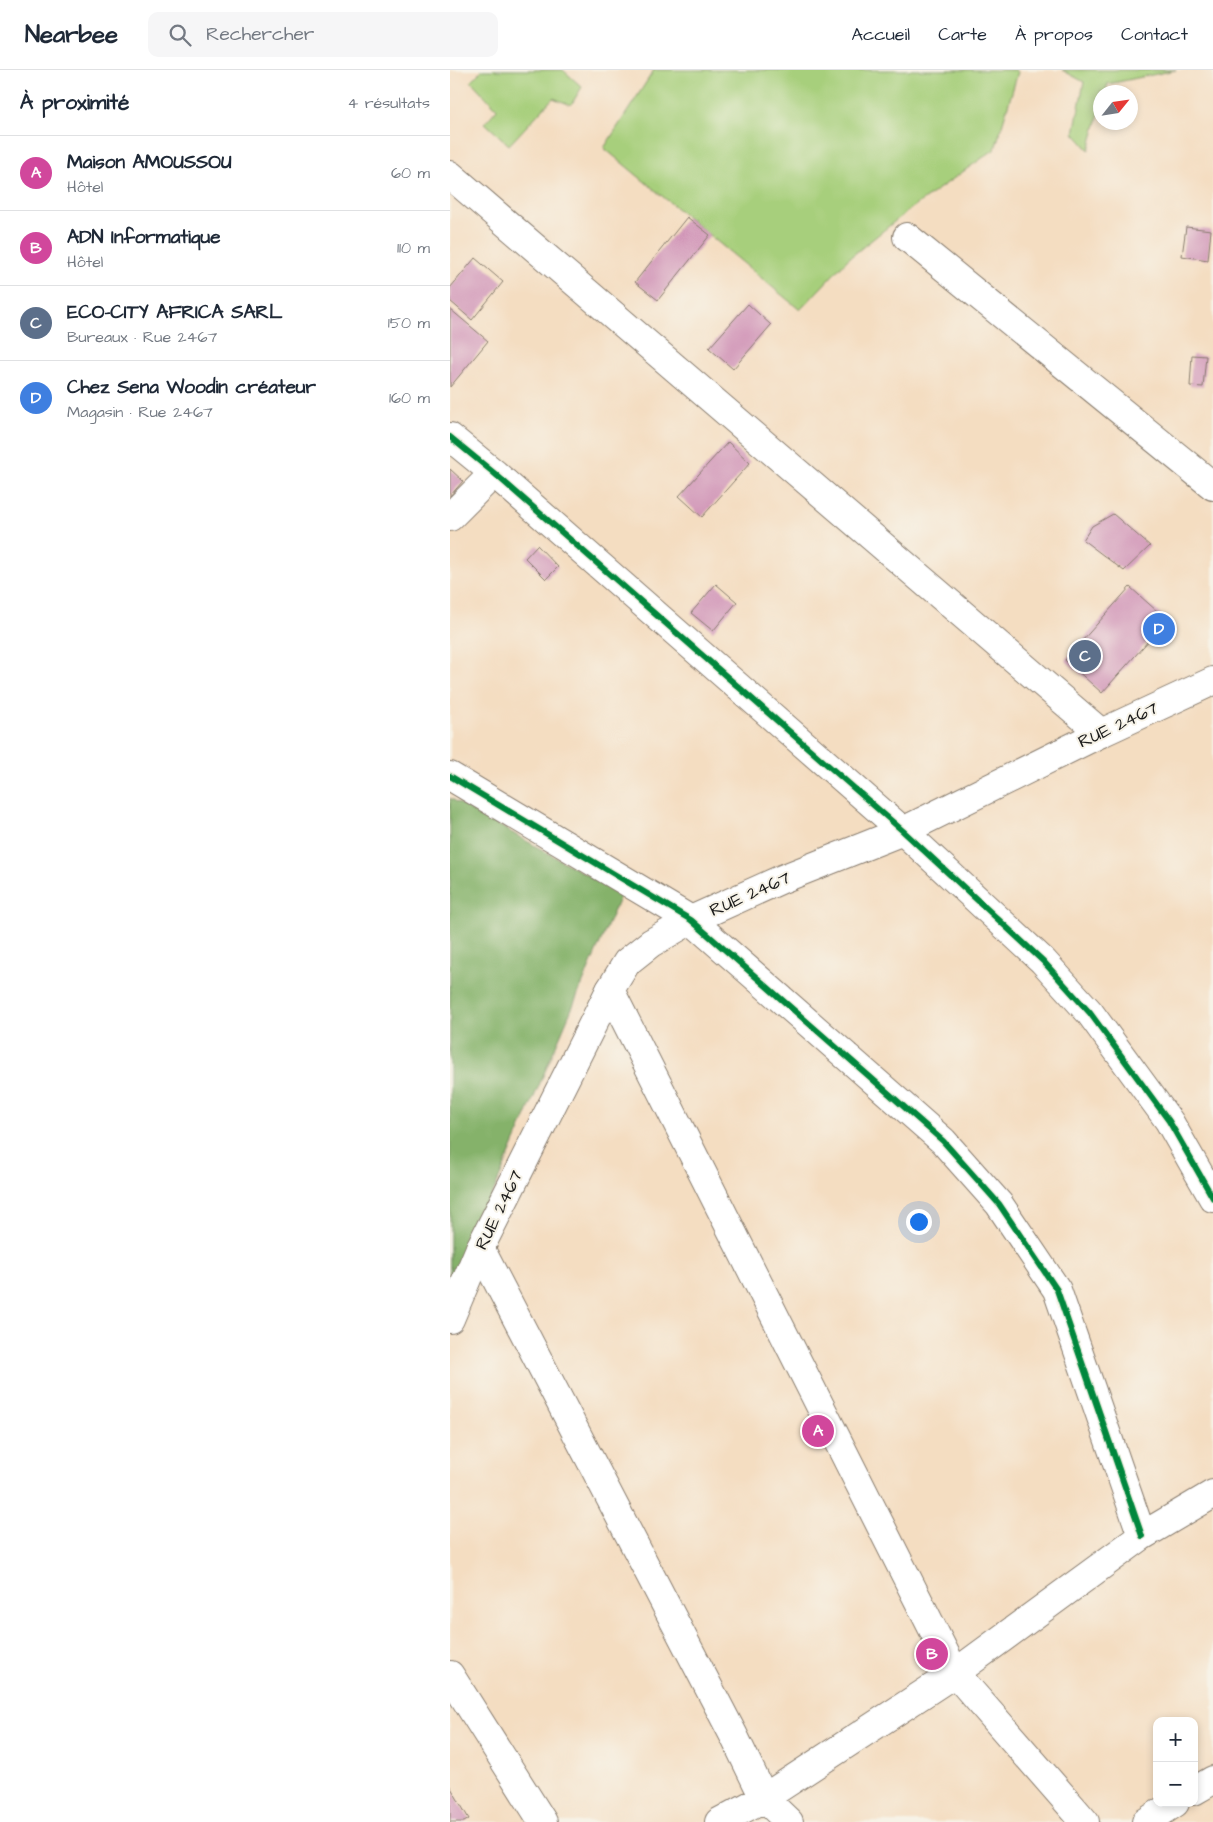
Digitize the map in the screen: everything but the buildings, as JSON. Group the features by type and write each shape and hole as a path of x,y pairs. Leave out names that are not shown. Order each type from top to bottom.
{"street":[{"path":"450,175 1101,733"},
{"path":"906,237 1213,486"},
{"path":"450,437 494,473 903,831 1043,961 1090,1013 1169,1121 1213,1198"},
{"path":"450,518 494,473"},
{"name":"RUE 2467","path":"450,1319 480,1248 610,990 628,962 650,943 691,920 782,879 903,831 1101,733 1213,682"},
{"path":"450,776 691,920 943,1141 999,1204 1056,1290 1142,1536"},
{"path":"610,990 955,1673 1085,1822"},
{"path":"480,1248 734,1736 764,1798 789,1822"},
{"path":"719,1822 764,1798 955,1673 1142,1536 1213,1494"},
{"path":"450,1675 543,1822"},
{"path":"1198,1789 1213,1780"},
{"path":"1146,1822 1170,1807"}],"green space":[{"path":"482,70 563,70 582,87 571,105 553,98 509,145 485,123 497,109 471,81"},
{"path":"654,70 1016,70 1018,72 995,149 909,210 848,259 800,310 604,148"},
{"path":"1062,70 1176,70 1108,85 1093,85 1094,130 1089,150 1074,133 1084,82"},
{"path":"450,798 621,894 450,1293"}],"cycle path":[{"path":"450,437 494,473 903,831 1043,961 1090,1013 1169,1121 1213,1198"},
{"path":"450,776 691,920 943,1141 999,1204 1057,1290 1142,1536"}],"place":[{"name":"Chez Sena Woodin créateur","path":"1159,629"},
{"name":"ECO-CITY AFRICA SARL","path":"1085,656"},
{"name":"Maison AMOUSSOU","path":"818,1431"},
{"name":"ADN Informatique","path":"932,1654"}]}
